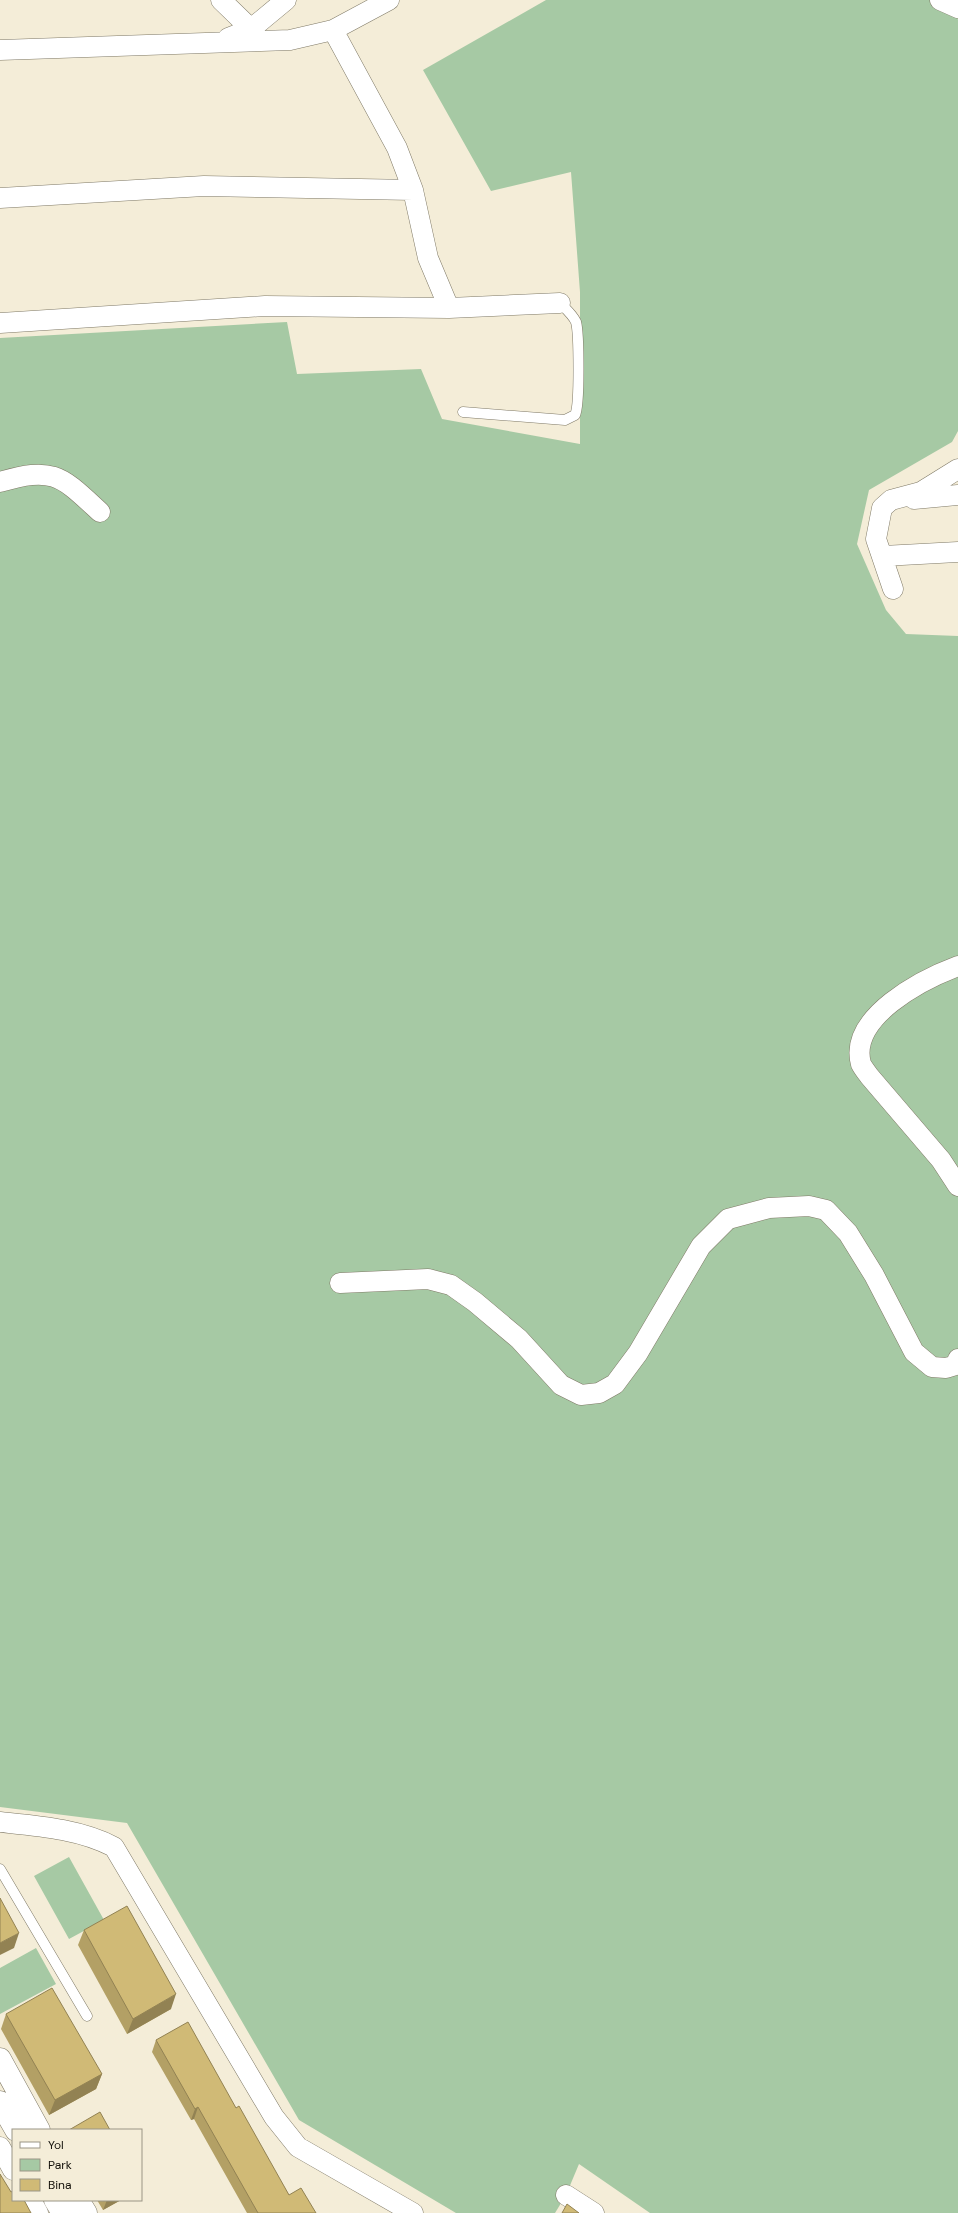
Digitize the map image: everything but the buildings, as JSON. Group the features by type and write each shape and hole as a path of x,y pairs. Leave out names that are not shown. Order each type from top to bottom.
{"street":[{"path":"221,0 251,29"},
{"path":"217,42 251,29 286,0"},
{"path":"0,50 290,40 333,30 389,0"},
{"path":"940,0 958,8"},
{"path":"333,30 397,148 413,190 428,258 449,308"},
{"path":"0,198 204,186 413,190"},
{"path":"0,323 265,306 449,308 560,303"},
{"path":"894,589 876,538 882,508 891,500 921,492 958,469"},
{"path":"0,482 23,476 45,474 69,483 100,512"},
{"path":"891,500 958,495"},
{"path":"883,556 958,552"},
{"path":"958,966 935,975 901,995 868,1025 860,1044 861,1064 870,1077 941,1160 958,1186"},
{"path":"340,1283 428,1279 451,1285 519,1339 561,1385 581,1395 599,1393 615,1384 638,1353 701,1246 714,1231 728,1219 769,1208 809,1206 826,1210 848,1234 874,1275 914,1352 932,1367 946,1368 956,1365 958,1359"},
{"path":"0,1822 44,1826 100,1839 114,1847 274,2117 298,2147 413,2213"},
{"path":"0,2059 38,2129"},
{"path":"0,2102 15,2129"},
{"path":"0,2147 12,2168"},
{"path":"566,2195 594,2213"},
{"path":"31,2201 38,2213"},
{"path":"56,2201 62,2213"},
{"path":"79,2201 86,2213"}],"lane":[{"path":"463,412 565,420 575,415 578,399 576,323 568,310 560,303"},
{"path":"0,1869 87,2016"}],"green space":[{"path":"546,0 940,0 953,5 958,20 958,431 952,442 869,490 857,544 886,610 906,634 958,636 958,2213 650,2213 579,2164 566,2195 555,2213 456,2213 299,2120 127,1823 0,1807 0,338 287,322 297,374 421,369 442,419 580,444 580,292 571,172 491,191 423,70"},
{"path":"69,1857 104,1920 69,1939 34,1876"},
{"path":"36,1948 56,1984 0,2014 0,1968"}]}
